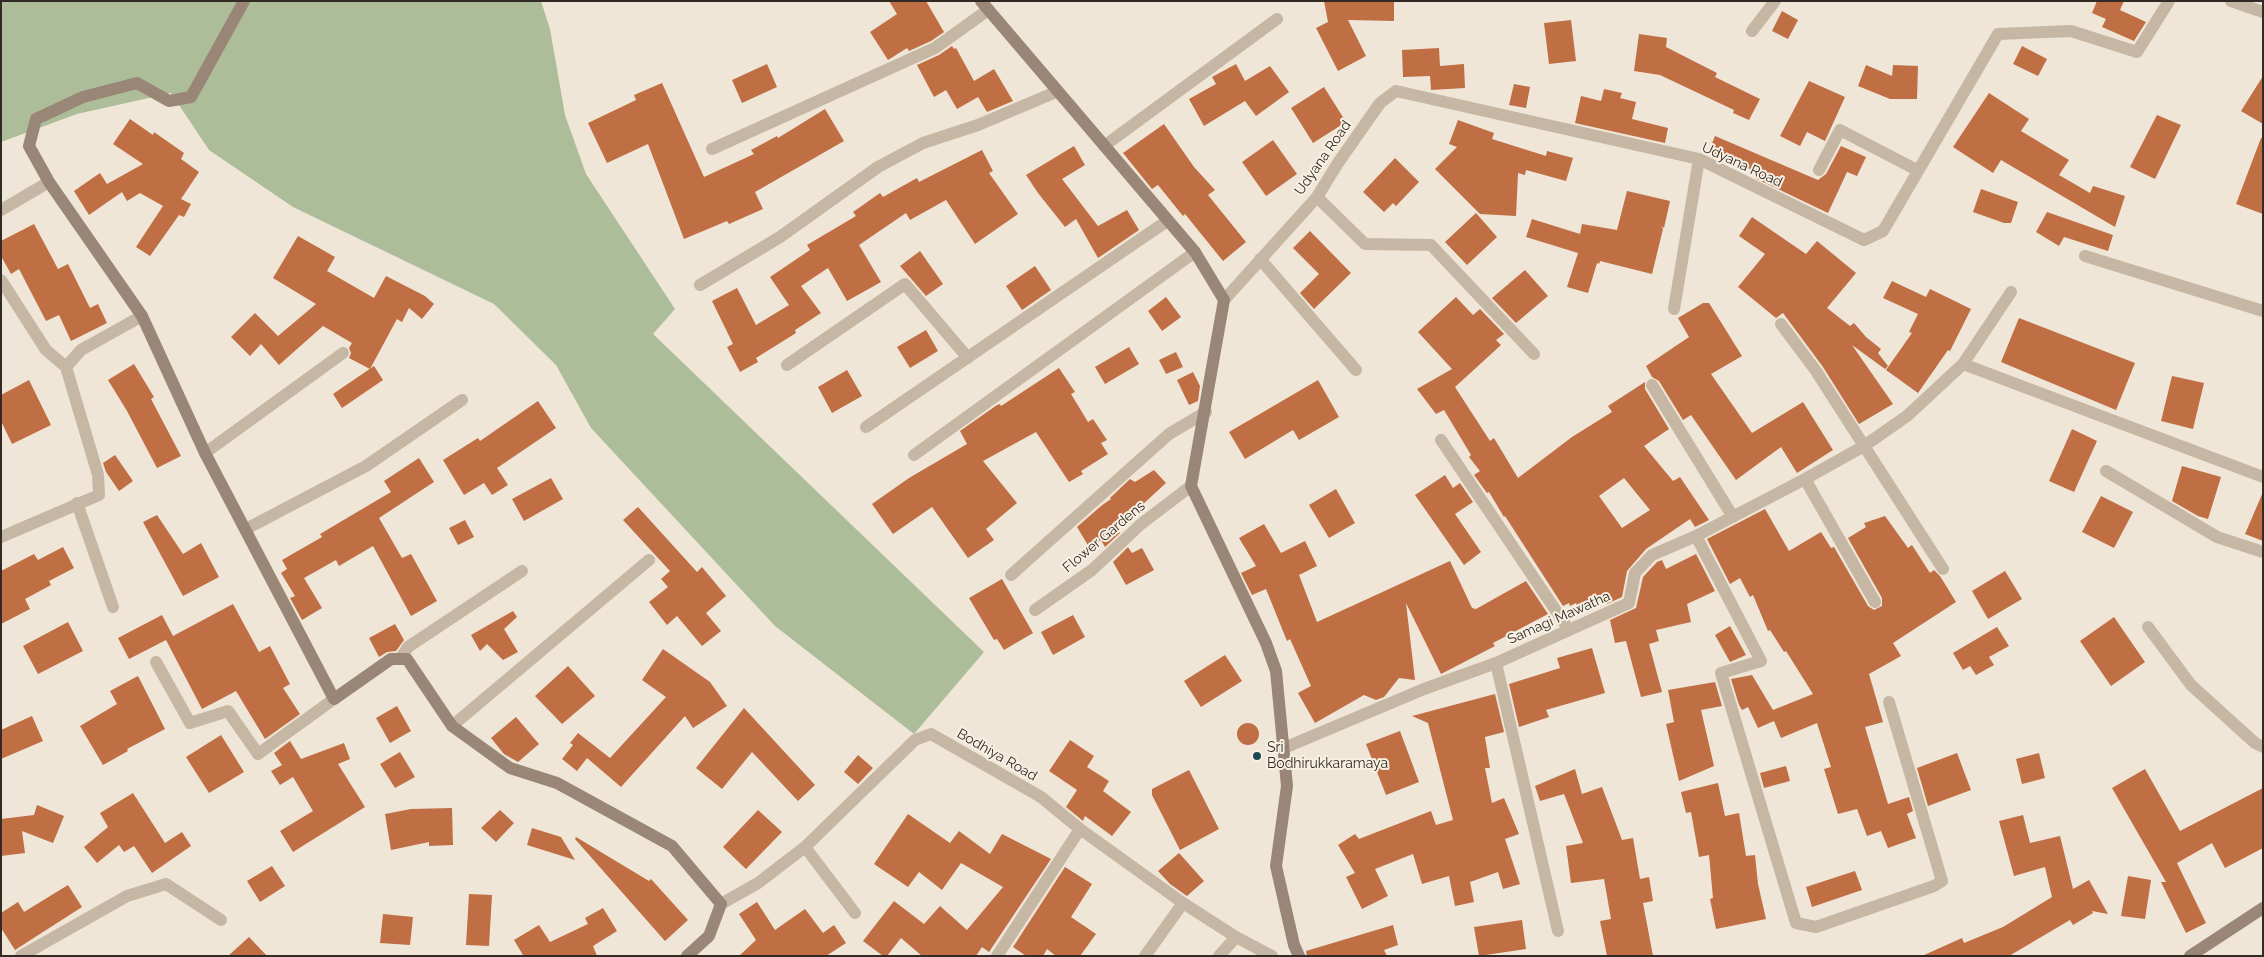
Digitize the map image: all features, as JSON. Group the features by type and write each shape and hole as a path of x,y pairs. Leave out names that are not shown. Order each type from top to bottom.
{"street":[{"path":"244,1 191,97 169,101 137,83 83,97 36,119 29,146 49,182 142,316 205,453 334,699"},
{"path":"1752,30 1775,1"},
{"name":"Udyana Road","path":"1224,300 1317,197 1380,103 1396,91 1699,159 1864,240 1883,231 1998,34 2071,31 2137,52 2169,1"},
{"path":"2231,1 2263,12"},
{"path":"712,149 935,48 985,6 1056,92 1195,252 1224,300 1192,486 1266,643 1276,671 1287,786 1276,866 1294,945 1299,956"},
{"path":"1104,146 1277,19"},
{"path":"700,285 780,237 878,167 923,143 978,125 1056,92"},
{"path":"1819,170 1840,130 1917,170"},
{"path":"1674,309 1699,159"},
{"path":"1,210 49,182"},
{"path":"1317,197 1365,244 1431,245 1534,354"},
{"path":"866,427 1167,221"},
{"path":"914,455 1195,252"},
{"path":"2085,256 2263,310"},
{"path":"1260,259 1356,370"},
{"path":"1,280 46,350 66,367 98,475 99,495 1,537"},
{"path":"788,366 905,284 968,358"},
{"name":"Samagi Mawatha","path":"1284,748 1424,689 1496,663 1629,603 1635,573 1652,555 1696,536 1805,479 1864,446 1908,416 1963,364 2011,292"},
{"path":"66,367 81,350 142,316"},
{"path":"1782,324 1816,371 1942,569"},
{"path":"205,453 342,353"},
{"path":"1963,364 2263,477"},
{"path":"1652,384 1733,517"},
{"path":"246,528 366,466 462,400"},
{"path":"1011,575 1169,434 1206,412"},
{"path":"1441,440 1569,630"},
{"path":"2106,471 2217,537 2263,552"},
{"path":"1805,479 1875,602"},
{"name":"Flower Gardens","path":"1036,610 1092,570 1141,524 1192,486"},
{"path":"77,503 113,607"},
{"path":"1696,536 1761,661 1721,674 1796,923 1816,927 1934,886 1942,880 1888,702"},
{"path":"452,726 649,560"},
{"path":"400,659 408,648 522,571"},
{"path":"2148,627 2191,685 2263,747"},
{"path":"156,662 190,723 228,711 258,754 391,659 407,658 452,726 510,768 557,783 672,846 721,904 709,936 687,956"},
{"path":"1496,663 1558,931"},
{"name":"Bodhiya Road","path":"721,904 758,883 805,847 915,740 931,734 1041,797 1080,829 1183,904 1236,937 1272,956"},
{"path":"997,956 1080,829"},
{"path":"805,847 855,913"},
{"path":"21,956 127,896 166,884 221,920"},
{"path":"1145,956 1183,904"},
{"path":"2190,956 2263,908"},
{"path":"1219,956 1236,937"}],"green space":[{"path":"1,1 541,1 550,29 565,115 586,174 675,309 653,334 984,652 914,734 775,626 591,428 556,365 494,304 293,207 209,150 171,93 77,114 1,142"}],"building":[{"path":"889,1 926,1 944,32 931,41 909,51 907,48 888,60 870,32 897,14"},
{"path":"1324,1 1394,1 1394,21 1348,20 1366,56 1338,71 1316,28 1328,22"},
{"path":"2097,1 2124,1 2120,10 2146,22 2134,41 2102,27 2106,19 2092,13"},
{"path":"1782,11 1798,20 1788,39 1772,31"},
{"path":"1571,20 1576,61 1549,64 1544,23"},
{"path":"1639,34 1667,38 1666,47 1717,73 1715,77 1760,99 1749,120 1733,113 1734,110 1660,75 1634,71"},
{"path":"952,46 954,49 956,48 974,81 994,69 1013,101 987,112 978,97 957,109 946,90 934,97 917,65 939,55"},
{"path":"2022,46 2047,59 2038,76 2013,64"},
{"path":"1439,48 1440,66 1464,64 1465,88 1431,90 1430,76 1403,77 1402,50"},
{"path":"767,64 777,87 742,103 732,80"},
{"path":"1236,64 1245,81 1270,66 1289,92 1256,116 1245,101 1204,126 1189,99 1216,84 1212,77"},
{"path":"1866,65 1892,76 1893,65 1918,66 1917,99 1890,99 1858,86"},
{"path":"2263,76 2263,124 2241,111"},
{"path":"1809,81 1845,97 1825,141 1807,132 1800,146 1780,136"},
{"path":"662,83 704,177 754,154 751,150 777,136 778,138 825,109 844,141 755,192 763,209 729,224 727,221 684,239 648,144 607,163 588,123 636,100 634,95"},
{"path":"1514,84 1530,87 1526,108 1509,105"},
{"path":"1324,87 1346,122 1313,143 1291,108"},
{"path":"1604,89 1622,93 1620,98 1636,102 1632,119 1668,128 1665,143 1575,123 1581,96 1601,101"},
{"path":"1989,93 2029,119 2021,131 2069,160 2059,175 2090,193 2093,186 2125,196 2115,227 2001,160 1993,173 1953,147"},
{"path":"2157,115 2181,125 2155,179 2130,167"},
{"path":"130,119 153,135 154,132 184,153 181,159 199,172 181,199 191,204 184,217 179,215 150,256 136,247 163,206 140,193 127,201 122,192 89,215 74,191 100,173 107,184 143,164 113,144"},
{"path":"1458,120 1494,133 1492,139 1546,156 1547,151 1573,158 1566,181 1526,170 1525,175 1518,173 1516,216 1480,214 1435,169 1457,147 1449,144"},
{"path":"1164,124 1194,167 1215,190 1208,195 1246,242 1223,261 1185,214 1183,216 1158,185 1152,189 1123,153"},
{"path":"1715,136 1818,180 1826,174 1841,146 1866,157 1857,176 1847,172 1828,213 1755,178 1758,172 1708,153"},
{"path":"2261,138 2263,138 2263,214 2236,204"},
{"path":"1273,140 1297,174 1266,196 1242,162"},
{"path":"1074,146 1085,165 1062,179 1098,226 1127,210 1139,230 1098,258 1076,219 1065,227 1026,175"},
{"path":"982,150 993,171 989,173 1018,214 975,244 946,200 910,220 906,213 859,245 881,282 847,301 828,268 801,286 821,313 795,330 796,333 756,358 758,362 740,372 727,347 733,344 712,301 737,288 756,325 789,305 770,277 810,250 807,245 856,216 853,212 880,193 883,197 917,178 919,182"},
{"path":"1395,158 1419,182 1396,206 1393,203 1384,212 1363,192"},
{"path":"1981,189 2018,202 2011,223 2004,223 1973,212"},
{"path":"1627,191 1670,201 1664,228 1661,226 1663,229 1652,274 1600,261 1599,264 1597,263 1588,293 1567,287 1578,253 1526,237 1532,219 1580,234 1582,224 1617,230"},
{"path":"2047,212 2113,235 2108,251 2064,237 2059,246 2036,232"},
{"path":"1476,213 1497,237 1467,265 1445,242"},
{"path":"1752,217 1806,254 1817,241 1856,273 1827,308 1850,326 1854,323 1866,337 1881,349 1878,353 1888,366 1885,369 1852,345 1893,404 1859,424 1823,367 1783,313 1776,318 1738,287 1765,254 1739,236"},
{"path":"34,224 58,269 68,264 90,308 98,304 107,323 71,341 59,315 46,321 19,269 11,274 1,256 1,241"},
{"path":"1310,231 1351,273 1314,309 1300,293 1319,274 1293,248"},
{"path":"298,236 335,257 327,271 374,298 386,276 425,296 434,304 422,319 409,308 402,322 397,319 370,369 349,358 351,353 349,348 352,343 323,326 279,365 261,344 250,356 231,337 255,313 278,336 316,304 273,278"},
{"path":"920,251 943,284 926,296 900,266"},
{"path":"1035,266 1051,290 1022,310 1006,286"},
{"path":"1525,270 1548,296 1516,323 1492,298"},
{"path":"1892,281 1926,297 1930,289 1971,309 1950,351 1948,350 1918,393 1886,370 1912,333 1909,332 1918,314 1883,298"},
{"path":"1166,297 1181,317 1162,331 1148,311"},
{"path":"1456,297 1473,315 1480,309 1504,334 1496,340 1501,345 1455,387 1490,441 1494,438 1518,478 1572,437 1612,412 1608,406 1645,382 1645,389 1669,429 1644,446 1673,481 1680,477 1709,520 1695,527 1690,519 1646,549 1627,571 1622,597 1607,604 1606,599 1578,610 1576,603 1570,606 1569,603 1563,606 1489,492 1487,493 1474,475 1480,471 1469,457 1471,455 1444,410 1436,414 1417,389 1452,369 1418,332","holes":["1624,478 1650,510 1622,528 1599,496"]},
{"path":"1703,303 1709,303 1742,356 1711,374 1752,433 1803,402 1833,450 1797,473 1781,447 1736,480 1691,415 1683,420 1659,381 1652,377 1646,366 1689,337 1678,318"},
{"path":"2019,318 2135,363 2116,410 2001,362"},
{"path":"926,330 938,351 910,368 897,347"},
{"path":"1129,347 1139,364 1105,384 1095,367"},
{"path":"1176,352 1183,367 1166,374 1159,360"},
{"path":"134,364 154,397 151,399 181,456 157,468 127,411 108,380"},
{"path":"374,366 383,380 342,408 333,394"},
{"path":"1059,368 1075,392 1071,394 1088,422 1093,419 1107,440 1101,443 1108,454 1081,471 1083,474 1069,482 1036,432 983,461 1017,503 986,529 994,540 968,558 932,507 893,534 872,504 909,478 967,444 960,431 997,405 1000,404 1001,406"},
{"path":"847,370 862,396 832,413 818,387"},
{"path":"1193,372 1200,386 1198,401 1189,405 1177,380"},
{"path":"2172,376 2204,383 2193,429 2161,421"},
{"path":"29,380 51,425 12,444 1,421 1,395"},
{"path":"1318,380 1339,417 1299,440 1293,430 1245,459 1229,432"},
{"path":"538,401 556,428 497,468 508,485 492,495 484,483 464,495 443,460 478,438 480,441"},
{"path":"2072,429 2097,441 2074,492 2049,481"},
{"path":"115,455 133,481 119,491 106,472 103,463"},
{"path":"419,458 434,482 379,518 402,558 411,554 437,601 411,616 373,546 339,566 336,560 304,578 322,608 302,620 290,598 295,596 281,573 287,569 282,560 322,537 320,534 391,492 384,481"},
{"path":"2182,466 2221,477 2208,519 2198,516 2172,501"},
{"path":"1154,470 1166,483 1117,528 1120,533 1105,547 1101,540 1089,547 1077,527 1111,499 1130,479 1135,482"},
{"path":"1445,475 1453,488 1460,483 1473,502 1455,514 1481,552 1464,565 1415,495"},
{"path":"551,478 563,499 524,521 512,499"},
{"path":"1336,489 1355,523 1329,538 1309,505"},
{"path":"2263,492 2263,541 2245,534"},
{"path":"2101,496 2133,512 2114,548 2082,532"},
{"path":"638,507 697,572 702,567 726,596 706,613 721,631 702,646 677,616 667,625 649,602 668,587 661,579 670,571 623,520"},
{"path":"1765,509 1789,551 1821,532 1831,548 1834,547 1868,606 1874,610 1882,606 1882,598 1848,538 1866,527 1864,523 1885,516 1908,548 1912,545 1930,573 1934,570 1940,576 1956,602 1893,643 1901,656 1869,674 1883,722 1865,727 1888,804 1909,797 1913,811 1907,814 1916,838 1888,848 1881,831 1867,836 1857,809 1838,814 1824,769 1831,767 1817,723 1781,738 1774,721 1758,728 1748,707 1742,710 1739,705 1731,679 1752,675 1773,710 1813,694 1786,651 1784,652 1770,630 1768,631 1753,595 1750,597 1740,578 1730,584 1707,539"},
{"path":"157,515 183,554 201,543 219,577 183,596 143,522"},
{"path":"465,520 474,537 458,545 449,528"},
{"path":"1264,524 1281,553 1305,541 1317,566 1299,575 1317,622 1450,561 1472,608 1476,609 1526,581 1548,614 1493,643 1495,646 1441,674 1406,603 1415,680 1399,678 1384,697 1376,700 1364,695 1315,723 1298,693 1311,686 1290,639 1287,641 1266,589 1252,595 1241,573 1256,566 1239,538"},
{"path":"63,547 74,568 49,581 51,585 25,599 30,609 1,624 1,571 34,554 38,560"},
{"path":"1128,547 1132,553 1142,548 1154,570 1126,585 1113,562"},
{"path":"1696,554 1715,591 1687,604 1691,622 1656,630 1659,641 1649,644 1662,692 1641,697 1626,641 1615,643 1610,620 1636,608 1643,577 1657,562 1662,560 1666,569"},
{"path":"2005,571 2022,599 1988,619 1972,591"},
{"path":"1002,579 1033,633 1004,650 997,639 994,640 969,598"},
{"path":"233,604 259,652 270,646 290,684 283,688 300,714 265,739 236,691 202,709 166,640 129,659 118,638 162,615 173,636"},
{"path":"513,611 517,617 504,629 518,652 503,660 487,644 480,651 471,635"},
{"path":"1073,615 1085,637 1053,655 1041,632"},
{"path":"2114,617 2145,662 2111,686 2080,641"},
{"path":"68,622 83,651 38,674 23,646"},
{"path":"395,624 404,640 396,651 387,652 379,657 369,638"},
{"path":"1730,626 1746,655 1730,662 1715,635"},
{"path":"1997,627 2009,646 1989,657 1994,665 1976,675 1970,666 1963,670 1953,653"},
{"path":"1592,648 1605,693 1546,710 1549,717 1519,727 1509,684 1560,668 1557,658"},
{"path":"663,649 710,682 727,706 693,728 685,716 621,787 587,758 577,771 562,759 573,745 570,743 578,733 610,758 666,697 642,680"},
{"path":"1225,655 1242,681 1201,707 1184,681"},
{"path":"568,666 595,696 562,724 535,696"},
{"path":"138,676 165,729 127,749 128,751 103,765 80,726 117,704 110,691"},
{"path":"1715,682 1722,706 1701,710 1714,766 1679,781 1666,724 1674,722 1668,690"},
{"path":"1495,694 1504,732 1485,737 1490,768 1485,768 1492,803 1504,798 1519,834 1505,839 1520,884 1503,889 1498,872 1470,882 1474,902 1455,906 1449,876 1422,884 1413,854 1375,869 1388,896 1362,909 1346,877 1355,873 1338,845 1355,834 1359,839 1431,811 1436,825 1453,820 1428,723 1412,716"},
{"path":"397,706 411,731 390,743 376,718"},
{"path":"744,708 815,785 798,801 752,752 722,789 696,768"},
{"path":"32,716 43,741 1,759 1,730"},
{"path":"516,717 539,744 518,762 504,754 491,738"},
{"path":"1248,723 1256,726 1259,734 1256,742 1248,745 1240,742 1237,734 1240,726"},
{"path":"1400,731 1419,782 1386,795 1366,744"},
{"path":"221,735 244,772 209,793 186,757"},
{"path":"1070,740 1094,756 1087,767 1109,781 1103,791 1131,812 1112,836 1085,816 1083,821 1066,807 1077,790 1049,771"},
{"path":"290,741 301,759 344,743 350,759 338,764 365,807 293,852 280,831 313,811 293,777 280,785 271,771 282,765 274,753"},
{"path":"400,752 415,777 395,788 380,764"},
{"path":"1957,753 1971,790 1928,806 1917,768"},
{"path":"2039,753 2045,778 2022,784 2016,759"},
{"path":"858,755 873,768 858,784 844,772"},
{"path":"1786,766 1790,781 1764,788 1760,773"},
{"path":"1575,769 1582,794 1602,787 1622,840 1633,838 1640,879 1649,877 1653,901 1643,903 1653,956 1607,956 1600,921 1611,919 1604,879 1571,883 1566,846 1583,843 1564,794 1540,801 1535,786"},
{"path":"2145,769 2180,831 2263,788 2263,848 2225,868 2212,843 2177,863 2206,923 2186,933 2161,882 2166,882 2112,788"},
{"path":"1189,770 1219,829 1180,850 1152,795 1152,789"},
{"path":"1718,783 1725,816 1739,813 1746,856 1755,855 1758,884 1766,919 1716,929 1710,899 1713,898 1709,855 1699,857 1691,812 1686,813 1681,792"},
{"path":"133,793 165,843 182,832 191,846 152,873 134,846 124,852 119,845 97,863 84,847 108,827 100,813"},
{"path":"37,805 64,816 53,843 22,831 25,853 1,856 1,819 34,815"},
{"path":"452,808 453,845 429,846 429,842 391,850 385,814 411,809"},
{"path":"500,810 514,823 496,842 481,828"},
{"path":"758,810 782,832 746,869 723,847"},
{"path":"908,814 950,843 959,831 990,854 1002,834 1051,859 989,952 982,947 976,956 922,956 901,938 887,956 883,956 863,941 894,901 924,924 940,906 967,930 1003,887 961,863 942,890 919,872 908,887 874,864"},
{"path":"2023,815 2030,843 2060,836 2073,889 2089,880 2108,914 2092,911 2093,913 2073,925 2070,920 2009,956 1922,956 1962,938 1964,943 2003,927 2052,897 2045,867 2014,876 1999,821"},
{"path":"532,828 561,837 575,860 527,845"},
{"path":"576,837 649,881 651,879 688,920 665,941 575,839"},
{"path":"1179,853 1204,881 1187,896 1170,884 1158,871"},
{"path":"272,866 285,886 260,902 247,881"},
{"path":"1065,867 1092,884 1071,917 1096,934 1080,956 1056,956 1047,949 1043,956 1026,956 1013,947"},
{"path":"1855,871 1862,890 1812,907 1806,887"},
{"path":"2128,876 2151,880 2145,919 2121,916"},
{"path":"68,885 82,907 15,950 1,928 1,913 18,902 24,912"},
{"path":"469,894 492,895 489,946 466,945"},
{"path":"757,902 775,930 805,909 823,933 834,925 846,943 826,956 739,956 756,940 739,914"},
{"path":"603,908 617,931 593,946 597,956 521,956 523,955 514,940 539,925 550,942 588,924 585,918"},
{"path":"383,914 413,917 410,945 380,943"},
{"path":"1522,920 1526,949 1479,956 1474,927"},
{"path":"1393,925 1398,945 1384,950 1387,956 1307,956 1306,951"},
{"path":"249,937 267,956 228,956"}],"place":[{"name":"Sri Bodhirukkaramaya","path":"1257,756"}]}
